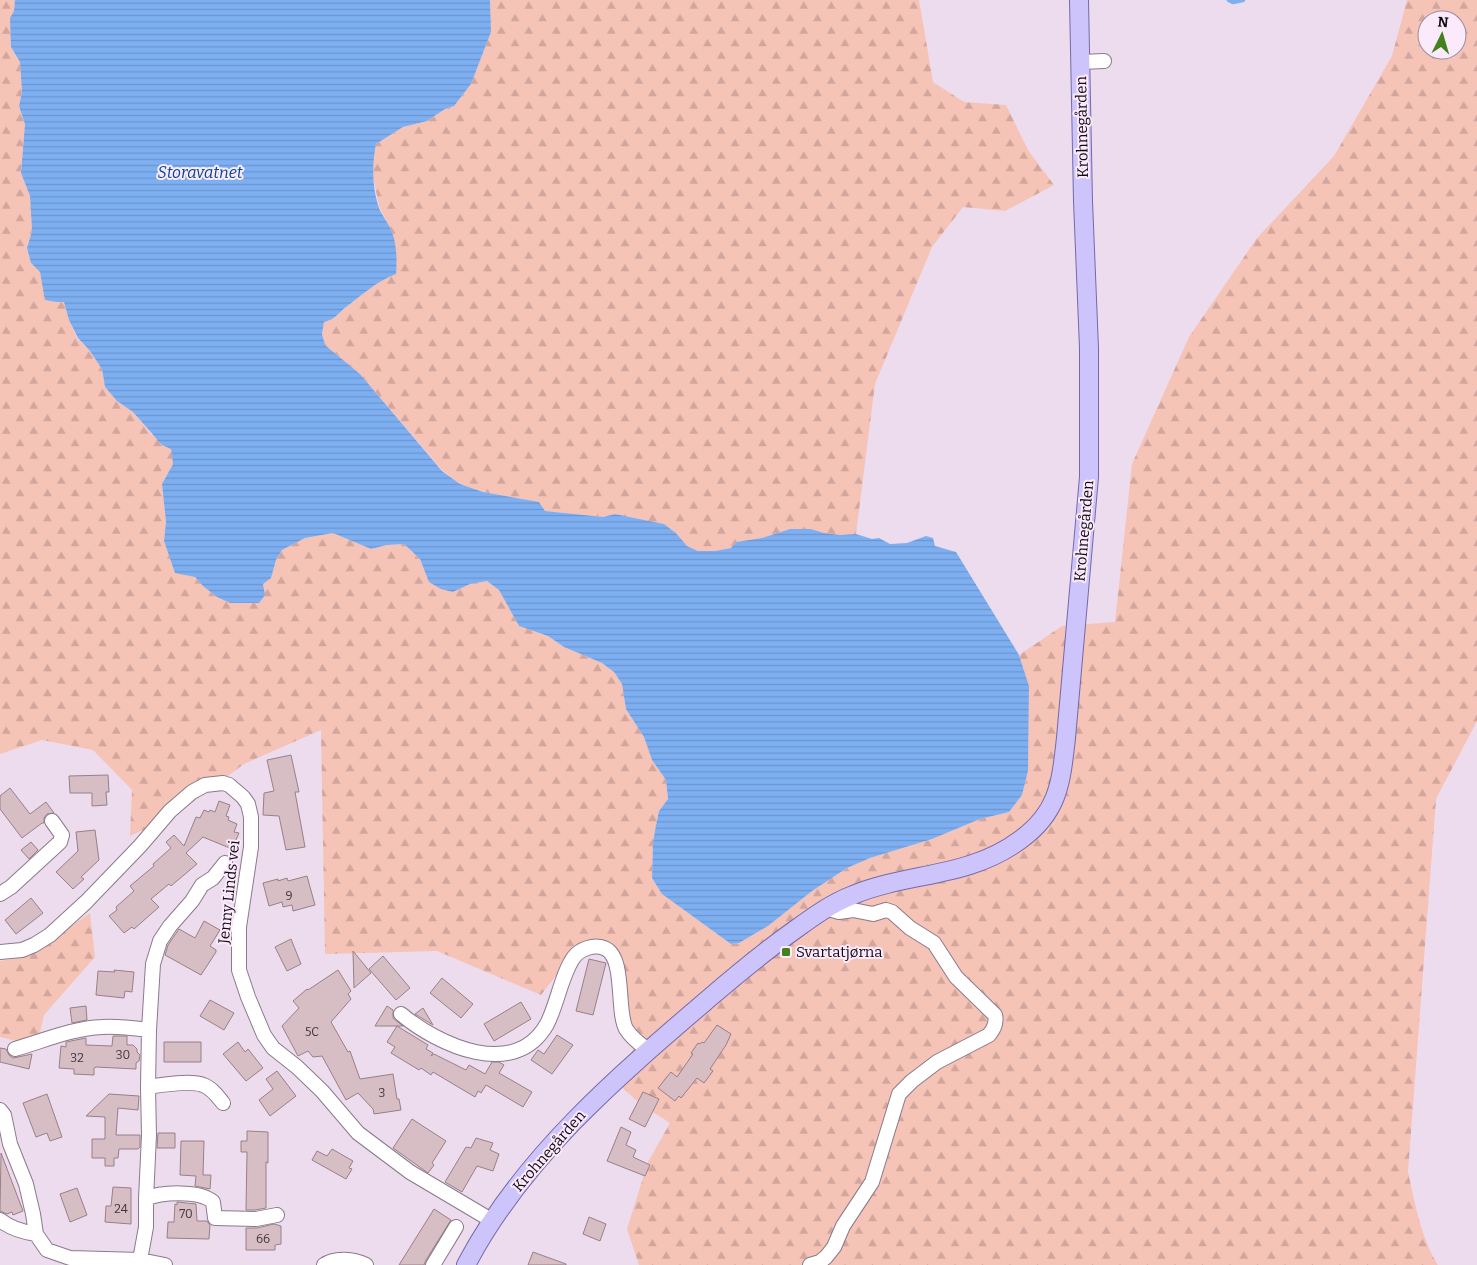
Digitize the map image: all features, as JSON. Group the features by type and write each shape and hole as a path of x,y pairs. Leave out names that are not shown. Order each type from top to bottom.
{"main road":[{"name":"Krohnegården","path":"466,1265 491,1220 560,1134 648,1050 747,965 826,908 855,894 967,866 994,855 1019,841 1041,823 1057,795 1063,766 1069,707 1089,477 1089,348 1083,201 1079,0"}],"street":[{"path":"1081,62 1104,61"},
{"name":"Jenny Linds vei","path":"0,952 22,950 34,945 50,934 86,902 140,846 170,811 192,792 205,785 223,783 229,785 248,804 251,817 251,847 239,927 239,970 264,1035 273,1048 297,1067 322,1092 358,1133 410,1172 491,1220"},
{"path":"0,894 12,887 60,842 62,835 52,821"},
{"path":"140,1260 146,1227 149,1143 149,1030 153,964 160,941 170,926 192,901 202,885 213,878 225,863"},
{"path":"810,1265 820,1262 834,1247 843,1226 872,1182 899,1094 937,1062 989,1035 996,1018 956,977 934,943 910,928 892,912 886,910 874,914 853,910 839,912 826,908"},
{"path":"401,1014 415,1026 445,1042 489,1054 515,1052 534,1041 547,1024 569,965 575,956 585,948 599,947 611,952 615,958 620,1004 627,1031 648,1050"},
{"path":"15,1049 84,1029 101,1027 149,1030"},
{"path":"148,1087 173,1084 204,1085 223,1103"},
{"path":"0,1110 4,1115 10,1144 26,1184 36,1234 47,1250 70,1258 95,1262 140,1260 164,1265"},
{"path":"146,1199 154,1194 201,1196 213,1202 215,1218 256,1219 277,1215"},
{"path":"0,1220 25,1232 36,1234"},
{"path":"434,1265 456,1227"},
{"path":"324,1265 335,1260 359,1261 366,1265"}],"green space":[{"path":"0,0 15,0 11,47 20,62 22,92 19,106 25,124 21,173 30,196 32,231 27,248 31,263 40,272 46,300 64,301 69,320 77,338 90,351 102,369 105,387 117,401 133,412 151,434 171,448 173,464 162,484 166,522 164,541 175,572 195,577 217,597 230,603 271,578 276,560 282,550 305,538 333,533 371,549 387,545 404,544 420,559 429,582 453,592 470,584 487,581 499,590 519,626 548,636 564,647 602,663 614,672 622,684 626,709 644,737 652,760 666,780 668,799 659,811 656,825 653,842 652,878 662,894 731,944 739,943 768,926 812,891 847,868 870,858 932,839 980,819 1009,812 1022,795 1028,771 1029,686 1019,655 1062,626 1115,622 1132,464 1189,337 1257,238 1334,156 1392,56 1407,0 1477,0 1477,721 1436,799 1408,1172 1423,1232 1438,1265 639,1265 627,1229 648,1162 670,1123 639,1103 623,1088 635,1040 612,944 572,955 541,995 437,951 325,954 321,730 244,764 177,814 130,836 132,790 93,750 42,740 0,754"},
{"path":"490,0 919,0 933,82 964,102 1006,105 1028,150 1054,185 1005,211 963,207 932,247 875,384 856,534 840,535 811,529 790,529 762,538 736,542 731,548 715,551 698,551 687,546 676,533 664,524 615,514 603,517 545,511 539,502 483,492 460,484 442,470 360,374 325,345 322,334 324,322 334,318 376,284 396,274 392,232 379,206 373,176 373,158 376,144 403,127 427,121 445,109 454,106 471,84 491,32"},
{"path":"90,913 95,957 44,1015 37,1046 0,1037 0,961 29,956"}],"water":[{"name":"Storavatnet","path":"15,0 490,0 491,32 471,84 454,106 445,109 427,121 403,127 376,144 373,167 376,197 379,209 394,237 397,264 396,274 376,284 334,318 324,322 322,334 325,345 360,374 442,471 460,484 483,492 539,502 545,511 603,517 615,514 664,524 676,533 687,546 698,551 715,551 731,548 736,542 762,538 790,529 811,529 824,533 856,534 872,539 879,538 890,544 907,543 926,536 933,538 935,546 956,552 1019,655 1029,686 1028,771 1022,795 1009,812 980,819 932,839 870,858 847,868 812,891 768,926 739,943 731,944 662,894 652,878 653,842 656,825 659,811 668,799 666,780 652,760 644,737 626,709 622,684 614,672 602,663 564,647 548,636 519,626 499,590 487,581 470,584 453,592 441,589 429,582 420,559 404,544 387,545 371,549 333,533 305,538 282,550 276,560 271,578 263,584 265,595 259,603 230,603 217,597 195,577 175,573 164,541 166,522 162,484 173,464 171,449 162,445 133,412 117,401 105,387 102,369 90,351 78,338 69,320 64,302 45,300 40,272 31,263 27,248 32,231 30,196 21,173 25,124 19,106 22,92 20,62 11,47 10,18 14,11"}],"building":[{"path":"291,755 299,792 295,792 305,847 286,850 279,816 263,815 264,793 274,791 267,760"},
{"path":"108,775 109,792 106,792 107,805 92,806 92,793 70,793 69,776"},
{"path":"10,788 30,814 46,802 54,813 47,814 44,818 44,823 22,838 0,809 0,796"},
{"path":"219,801 230,805 226,816 229,817 228,820 237,824 234,832 239,833 232,849 203,837 186,853 197,864 171,886 169,884 151,899 159,907 134,929 132,927 124,933 109,916 134,891 130,886 154,866 153,864 171,848 166,842 174,835 184,846 196,817 200,818 204,810 215,812"},
{"path":"95,830 99,860 81,877 84,879 73,889 56,872 78,851 76,832"},
{"path":"31,842 38,850 29,859 21,850"},
{"path":"307,876 315,905 293,911 292,905 283,907 282,902 269,906 263,883 287,878 288,881"},
{"path":"31,898 43,913 16,934 5,920"},
{"path":"204,921 220,930 210,946 216,952 201,975 165,955 168,945 179,929 195,938"},
{"path":"291,939 301,964 287,971 275,947"},
{"path":"353,951 371,973 354,988"},
{"path":"383,956 410,988 396,1000 369,969"},
{"path":"589,959 606,963 593,1015 576,1011"},
{"path":"114,970 134,972 132,992 125,991 124,998 96,995 98,971 115,972"},
{"path":"338,970 351,991 348,994 351,999 331,1022 348,1052 350,1051 360,1079 393,1074 397,1099 399,1099 401,1110 374,1114 373,1109 358,1093 346,1100 322,1056 313,1057 308,1051 298,1056 282,1026 299,1008 293,1001 307,989"},
{"path":"442,978 473,1004 461,1018 430,993"},
{"path":"210,1000 234,1013 224,1030 200,1016"},
{"path":"521,1002 531,1019 494,1041 484,1024"},
{"path":"86,1006 87,1020 72,1023 70,1008"},
{"path":"387,1006 393,1010 393,1018 403,1026 375,1026"},
{"path":"423,1008 433,1025 415,1014"},
{"path":"717,1025 731,1034 710,1069 713,1071 704,1083 697,1078 681,1098 679,1096 675,1101 658,1088 671,1072 677,1077 693,1054 691,1053 698,1043 704,1043"},
{"path":"397,1026 428,1045 426,1049 433,1053 431,1056 434,1054 466,1070 469,1065 485,1074 492,1062 499,1062 504,1065 499,1073 532,1092 523,1107 486,1085 481,1093 478,1091 475,1097 433,1072 431,1075 421,1068 419,1070 391,1053 395,1047 387,1042"},
{"path":"557,1035 573,1045 552,1074 531,1060 538,1050 544,1054"},
{"path":"113,1036 127,1036 127,1045 133,1045 137,1049 140,1055 139,1061 136,1063 136,1069 96,1067 94,1068 94,1075 74,1074 74,1069 59,1068 61,1046 66,1047 66,1042 86,1038 86,1045 112,1046"},
{"path":"164,1042 201,1042 201,1062 164,1062"},
{"path":"238,1042 245,1052 248,1049 263,1068 246,1081 223,1054"},
{"path":"0,1048 6,1049 13,1058 32,1054 29,1069 0,1062"},
{"path":"277,1071 296,1096 270,1116 259,1100 273,1089 266,1079"},
{"path":"643,1092 659,1099 645,1127 629,1119"},
{"path":"47,1094 62,1137 50,1141 47,1133 36,1137 23,1103"},
{"path":"109,1094 139,1096 138,1110 118,1108 116,1135 140,1135 140,1147 138,1149 119,1149 118,1158 114,1158 114,1166 105,1166 105,1158 92,1158 92,1139 105,1139 105,1117 86,1116"},
{"path":"412,1119 446,1141 428,1173 393,1148"},
{"path":"621,1127 631,1132 626,1145 636,1150 633,1157 650,1165 645,1176 607,1161"},
{"path":"247,1131 268,1132 266,1208 255,1210 246,1210 247,1152 241,1152 241,1141 247,1141"},
{"path":"158,1133 175,1133 175,1148 157,1148"},
{"path":"476,1138 493,1143 490,1150 499,1154 493,1171 477,1166 462,1192 445,1182 466,1147 471,1148"},
{"path":"181,1141 204,1141 203,1175 211,1175 210,1189 195,1186 196,1176 180,1175"},
{"path":"332,1149 353,1161 349,1168 352,1169 346,1179 312,1160 317,1151 327,1156"},
{"path":"1,1153 23,1211 13,1215 12,1212 7,1214 0,1211"},
{"path":"113,1187 131,1188 131,1224 105,1222 106,1206 111,1206"},
{"path":"77,1188 87,1215 70,1222 60,1194"},
{"path":"177,1202 196,1204 197,1221 207,1221 210,1225 209,1239 167,1238 168,1222 174,1222 175,1204 177,1205"},
{"path":"434,1209 451,1220 424,1265 399,1265"},
{"path":"589,1217 606,1224 600,1241 583,1234"},
{"path":"274,1224 281,1226 281,1244 275,1245 275,1250 246,1250 246,1228 257,1228"},
{"path":"533,1252 566,1264 566,1265 528,1265"}],"waterway":[{"path":"1229,0 1233,2 1243,0"}],"place":[{"name":"Svartatjørna","path":"786,952"}]}
